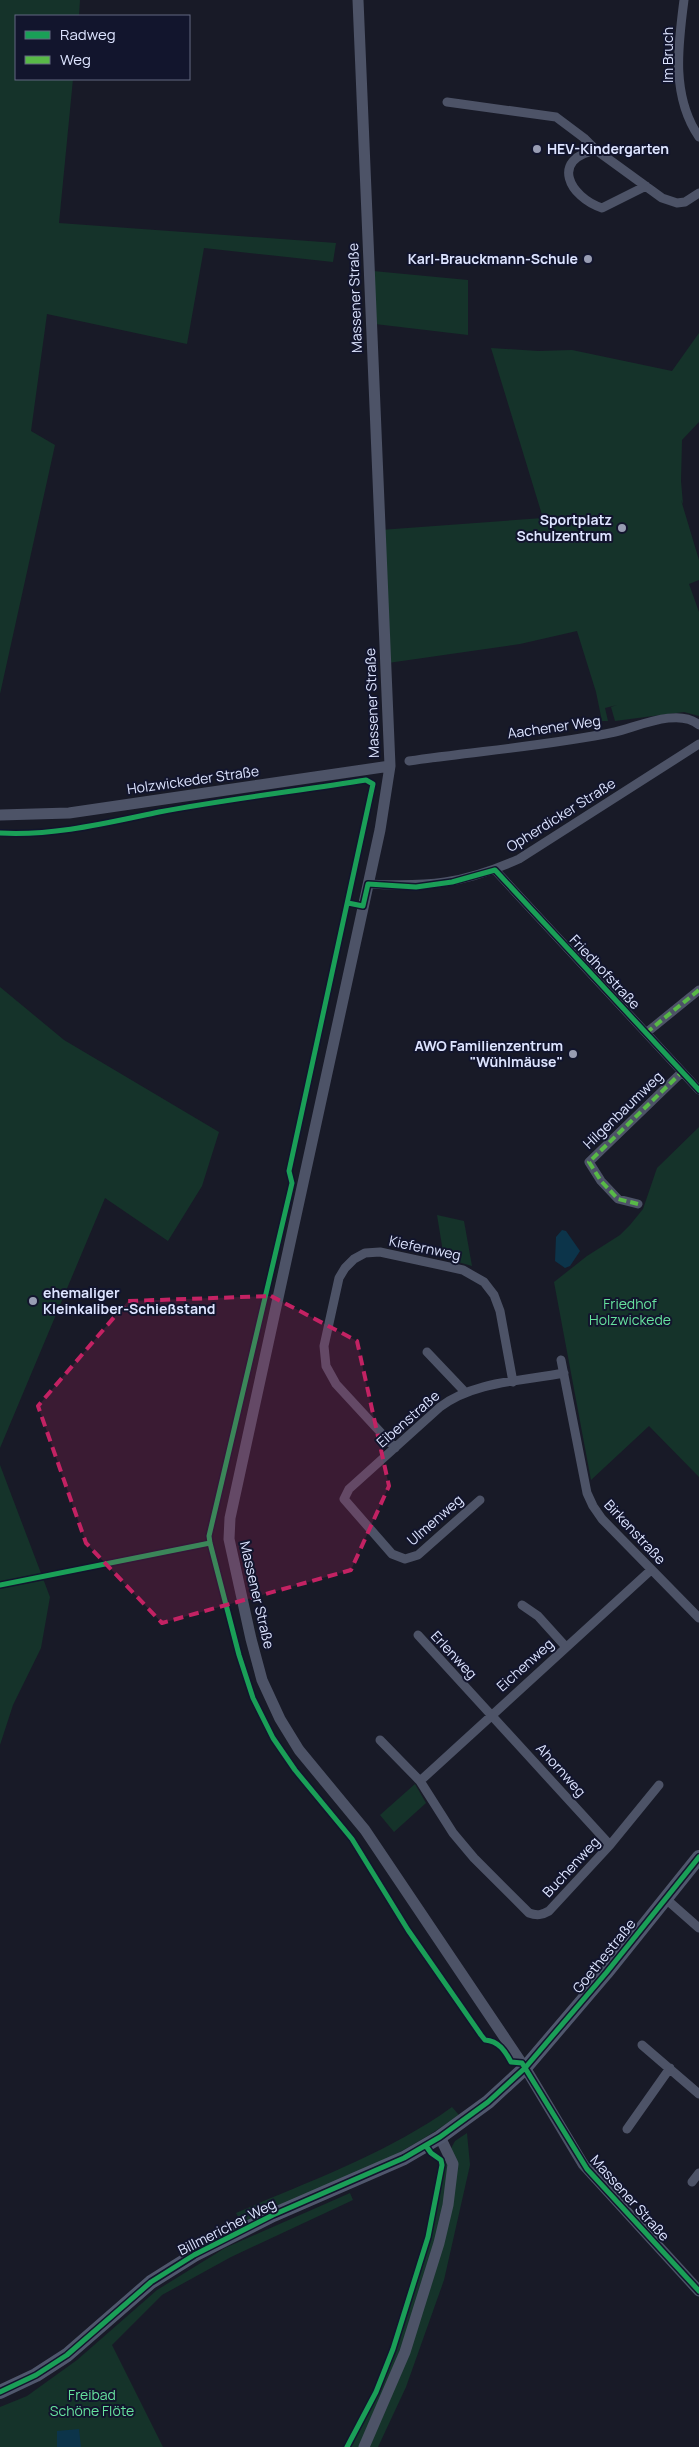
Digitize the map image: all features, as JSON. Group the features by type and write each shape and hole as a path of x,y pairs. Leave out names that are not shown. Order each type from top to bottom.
{"main road":[{"name":"Goethestraße","path":"525,2068 699,1857"},
{"name":"Billmericher Weg","path":"0,2392 36,2374 67,2354 151,2282 194,2255 273,2215 367,2176 404,2158 440,2137 488,2102 525,2068"}],"street":[{"name":"Massener Straße","path":"358,0 390,766 380,830 230,1518 229,1538 241,1597 262,1680 280,1719 299,1750 365,1830 525,2068 587,2169 699,2291"},
{"name":"Im Bruch","path":"684,0 679,37 678,77 685,106 699,137"},
{"path":"447,102 548,114 556,117 584,138 596,150 662,198 677,203 686,202 699,193"},
{"path":"596,150 579,156 568,167 571,184 593,205 602,208 646,186"},
{"name":"Aachener Weg","path":"410,761 614,732 662,719 687,718 699,725"},
{"name":"Opherdicker Straße","path":"368,884 416,886 452,882 495,870 520,859 699,744"},
{"name":"Holzwickeder Straße","path":"0,815 69,813 390,766"},
{"name":"Friedhofstraße","path":"495,870 699,1090"},
{"path":"646,1033 699,990"},
{"name":"Hilgenbaumweg","path":"638,1204 618,1199 601,1181 589,1162 682,1072"},
{"name":"Kiefernweg","path":"395,1448 336,1384 329,1372 325,1359 325,1336 339,1278 349,1263 359,1256 372,1252 387,1253 463,1270 484,1282 494,1295 500,1311 513,1382"},
{"path":"427,1352 465,1392"},
{"name":"Birkenstraße","path":"561,1360 590,1500 602,1519 699,1618"},
{"name":"Eibenstraße","path":"344,1499 349,1490 440,1407 465,1392 564,1374"},
{"name":"Ulmenweg","path":"344,1499 392,1554 405,1559 418,1555 480,1500"},
{"name":"Eichenweg","path":"420,1782 651,1570"},
{"path":"522,1605 538,1616 566,1647"},
{"name":"Erlenweg","path":"418,1635 491,1715"},
{"name":"Ahornweg","path":"491,1715 610,1845"},
{"path":"380,1740 420,1782"},
{"name":"Buchenweg","path":"420,1782 453,1833 474,1858 501,1887 534,1915 543,1915 549,1911 610,1845 659,1785"},
{"path":"666,1899 699,1928"},
{"path":"642,2045 699,2094"},
{"path":"627,2129 670,2068"},
{"path":"364,2447 405,2352 439,2243 451,2187 453,2164 440,2137"},
{"path":"692,2182 699,2173"}],"highlighted area":[{"path":"271,1296 357,1341 389,1486 351,1570 162,1623 86,1543 38,1406 128,1301"}],"green space":[{"path":"0,0 80,0 79,15 15,15 15,80 73,80 59,223 336,243 333,262 204,248 187,344 47,314 31,431 55,445 0,694"},
{"path":"373,271 468,280 468,335 375,324"},
{"path":"699,333 699,422 682,440 681,481 683,504 681,500 699,560 699,580 689,584 699,612 699,716 684,712 615,721 611,707 617,705 605,708 608,721 602,721 596,692 577,631 520,644 388,663 380,530 543,518 491,348 538,351 572,350 672,371"},
{"path":"0,987 64,1040 219,1132 202,1186 168,1241 105,1198 0,1448"},
{"name":"Friedhof Holzwickede","path":"699,1127 699,1477 649,1426 591,1480 554,1282 587,1256 620,1235 630,1225 643,1209 657,1168"},
{"path":"437,1215 464,1221 472,1266 444,1258"},
{"path":"0,1465 50,1597 41,1648 13,1705 0,1745"},
{"path":"415,1784 426,1803 394,1832 380,1815"},
{"path":"452,2107 459,2115 407,2148 354,2176 242,2224 236,2213 374,2153 427,2124"},
{"path":"467,2133 470,2165 444,2280 406,2387 378,2447 350,2447 379,2393 404,2326 430,2236 443,2163 455,2141"},
{"name":"Freibad Schöne Flöte","path":"350,2193 353,2200 231,2257 162,2295 112,2345 163,2447 0,2447 0,2407 27,2396 77,2360 157,2290 225,2248"}],"water":[{"path":"562,1230 566,1231 580,1251 570,1266 565,1268 555,1261 556,1237"},
{"path":"79,2429 81,2447 57,2447 57,2431"}],"marked path":[{"path":"646,1033 699,990"},
{"path":"638,1204 618,1199 601,1181 589,1162 682,1072"}],"cycle path":[{"path":"0,833 60,831 236,799 366,780 373,784 289,1171 292,1183 209,1536 210,1543 239,1655 253,1698 273,1738 295,1770 352,1839 408,1930 481,2035 485,2040 494,2042 501,2047 511,2062 522,2063 587,2169 699,2291"},
{"path":"348,903 363,906 368,884 416,887 452,882 495,870 699,1090"},
{"path":"0,1585 210,1543"},
{"path":"0,2392 36,2375 67,2355 151,2282 194,2255 273,2215 404,2158 440,2137 488,2102 525,2068 606,1973 699,1857"},
{"path":"347,2447 376,2392 393,2349 428,2237 442,2165 441,2160 431,2153 426,2146"}],"place":[{"name":"HEV-Kindergarten","path":"537,149"},
{"name":"Karl-Brauckmann-Schule","path":"588,259"},
{"name":"Sportplatz Schulzentrum","path":"622,528"},
{"name":"AWO Familienzentrum \"Wühlmäuse\"","path":"573,1054"},
{"name":"ehemaliger Kleinkaliber-Schießstand","path":"33,1301"}]}
